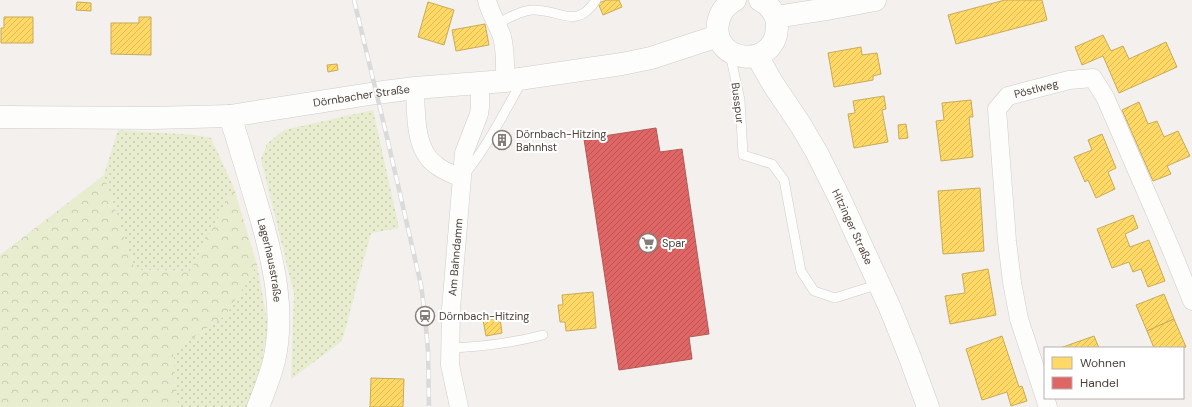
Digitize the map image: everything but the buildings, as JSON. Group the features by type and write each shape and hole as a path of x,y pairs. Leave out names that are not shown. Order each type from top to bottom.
{"street":[{"path":"487,0 502,38 504,52 514,80"},
{"path":"735,0 727,4 719,15 717,29 724,44 743,57 757,56 765,52 772,44 776,36 778,26 776,17 771,9 760,0"},
{"path":"776,17 872,0"},
{"name":"Dörnbacher Straße","path":"0,117 152,118 230,116 415,88 480,84 514,80 622,64 724,44"},
{"name":"Hitzinger Straße","path":"757,56 817,153 840,199 890,308 928,407"},
{"name":"Pöstlweg","path":"1044,395 1019,319 1012,282 1007,241 997,109 1008,96 1069,80 1093,78 1105,97 1192,301"},
{"name":"Am Bahndamm","path":"459,407 452,377 449,348 461,178 466,146 480,107 480,84"},
{"path":"415,88 417,128 426,154 435,165 461,178"},
{"name":"Lagerhausstraße","path":"230,116 270,253 276,285 278,324 276,349 270,376 258,407"}],"lane":[{"path":"497,24 519,13 531,10 544,11 574,18 587,12 596,0"},
{"name":"Busspur","path":"724,44 740,100 743,155 772,164 784,180 801,271 814,291 835,298 879,284"},
{"path":"461,178 486,144 514,80"},
{"path":"449,348 490,346 543,335"}],"green space":[{"path":"373,110 399,228 371,233 342,341 291,379 294,294 261,159 267,144 284,130"},
{"path":"118,130 194,135 211,138 234,188 190,271 135,270 104,175"},
{"path":"104,175 135,270 190,271 234,188 257,265 226,315 173,352 178,407 0,407 0,255"},
{"path":"257,265 268,326 259,378 246,407 178,407 173,352 226,315"}],"railway":[{"path":"354,0 421,285 428,351 429,407"}],"place":[{"name":"Dörnbach-Hitzing Bahnhst","path":"502,140"},
{"name":"Spar","path":"648,243"},
{"name":"Dörnbach-Hitzing","path":"425,316"}]}
